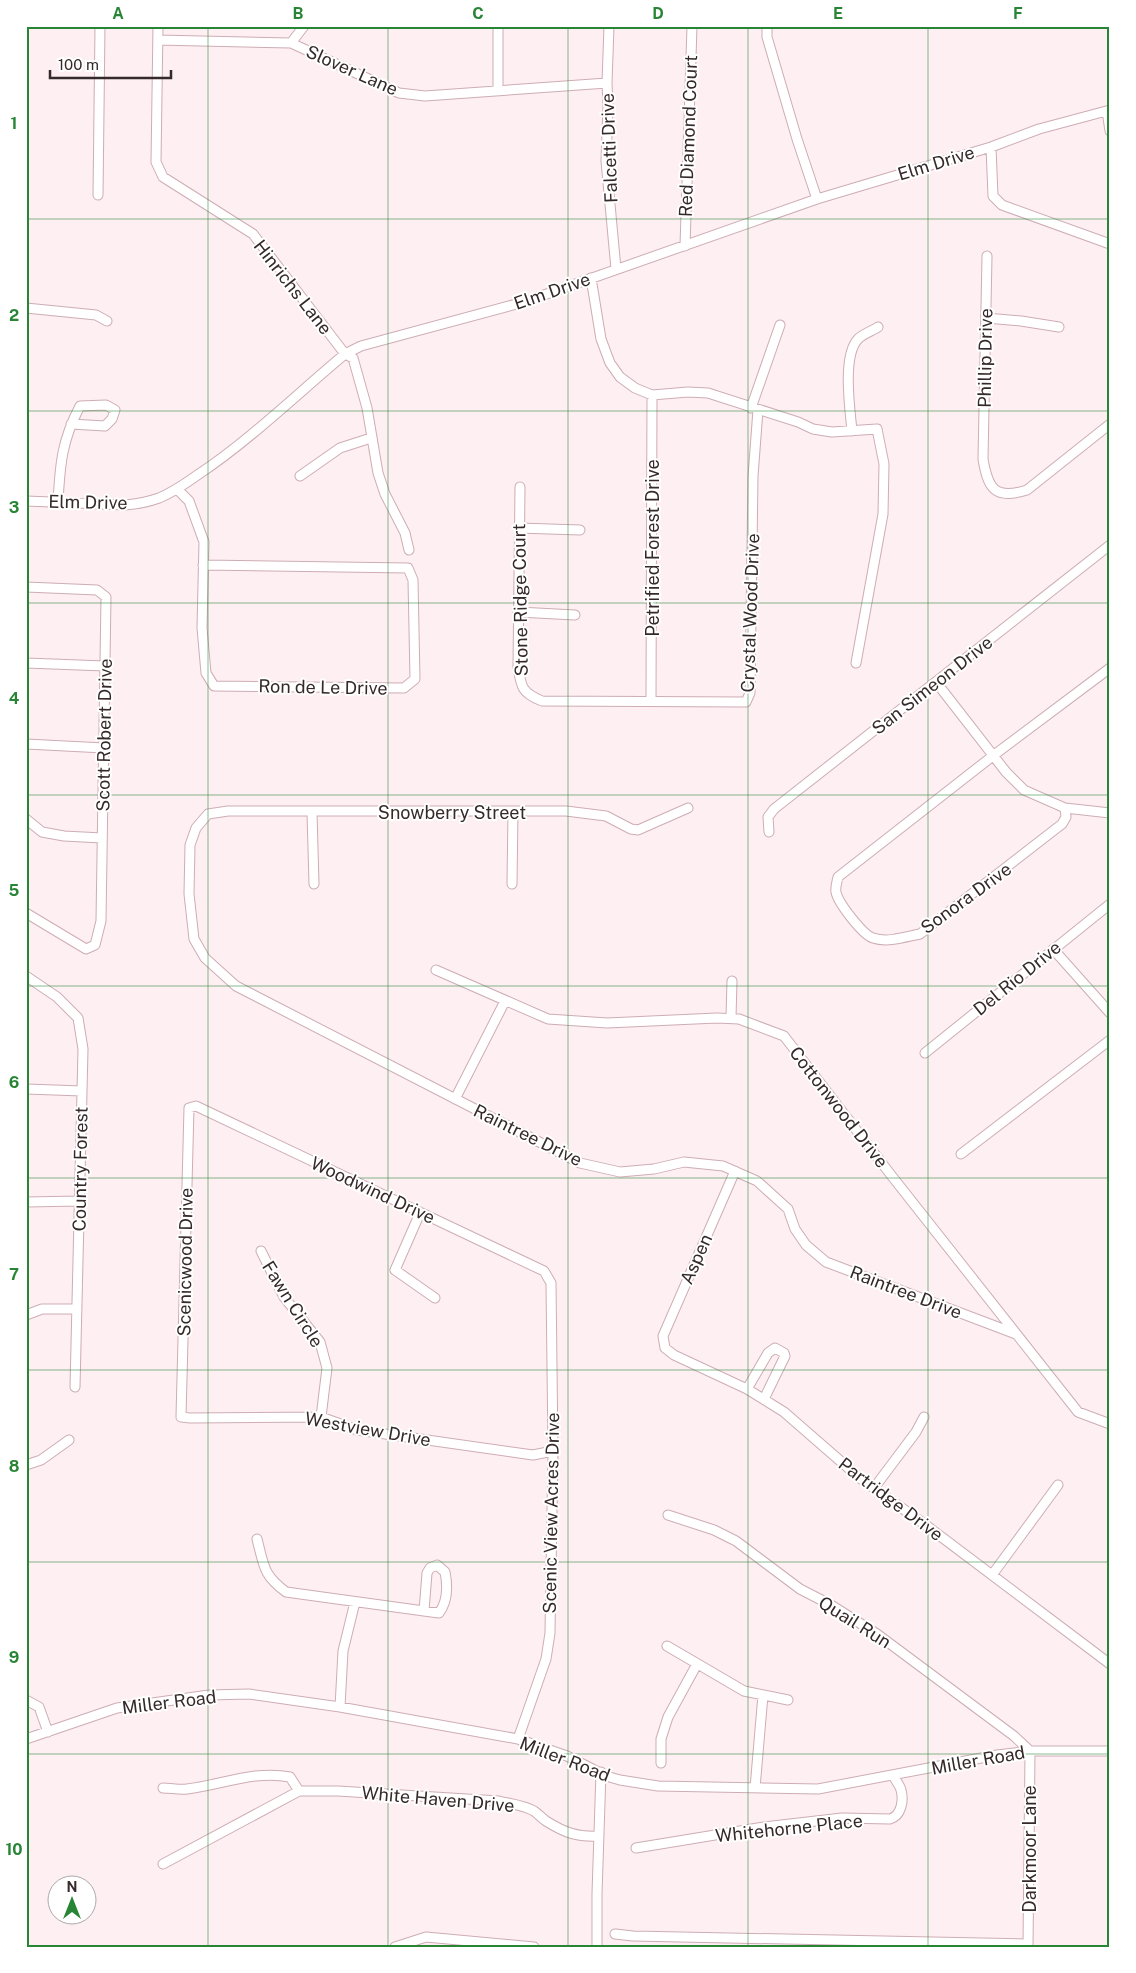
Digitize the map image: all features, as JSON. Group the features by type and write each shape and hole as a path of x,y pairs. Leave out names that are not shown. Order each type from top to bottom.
{"street":[{"path":"98,195 100,26"},
{"name":"Hinrichs Lane","path":"158,26 156,162 164,177 253,234 344,354 353,358 367,408 371,438"},
{"path":"291,43 304,26"},
{"path":"498,26 498,90"},
{"name":"Falcetti Drive","path":"609,26 606,83 608,107 606,161 616,269"},
{"name":"Red Diamond Court","path":"685,246 692,26"},
{"path":"767,26 767,37 817,199"},
{"name":"Slover Lane","path":"158,40 291,43 399,93 425,96 606,83"},
{"path":"1108,111 1110,131"},
{"name":"Elm Drive","path":"26,501 126,505 160,497 177,489 212,465 250,436 344,354 361,346 524,302 817,199 991,146 1039,129 1108,111"},
{"path":"991,146 993,196 1002,205 1110,244"},
{"name":"Phillip Drive","path":"987,256 983,459 986,478 990,486 1002,492 1013,494 1027,490 1110,424"},
{"path":"591,278 601,339 610,363 620,377 635,388 652,395 688,392 708,393 798,422 812,429 832,432 877,429 884,464 883,514 856,663"},
{"path":"26,308 96,315 108,321"},
{"path":"986,318 1059,327"},
{"path":"754,409 780,325"},
{"path":"852,431 849,378 851,354 858,340 878,327"},
{"name":"Petrified Forest Drive","path":"651,701 652,395"},
{"name":"Crystal Wood Drive","path":"542,701 746,702 750,693 754,409"},
{"path":"58,502 62,453 71,424"},
{"path":"300,476 340,448 371,438 378,473 385,494 405,533 409,550"},
{"name":"Stone Ridge Court","path":"520,487 518,667 521,684 525,693 542,701"},
{"name":"Ron de Le Drive","path":"177,489 189,501 204,542 203,565 202,628 206,673 214,686 404,688 415,679 414,580 408,568 203,565"},
{"path":"519,528 580,530"},
{"name":"San Simeon Drive","path":"769,832 768,817 774,809 1110,545"},
{"name":"Scott Robert Drive","path":"26,586 97,590 106,598 101,921 95,945 86,949 26,913"},
{"path":"518,612 575,615"},
{"path":"26,663 105,666"},
{"path":"994,755 1110,668"},
{"path":"936,682 1006,772 1024,790 1065,808 1110,813"},
{"path":"26,744 104,748"},
{"name":"Sonora Drive","path":"994,755 838,877 835,890 838,898 848,914 872,938 894,940 920,934 1062,824 1066,817 1065,808"},
{"name":"Snowberry Street","path":"208,814 228,811 566,811 606,816 631,829 638,830 688,808"},
{"path":"512,884 513,811"},
{"path":"312,812 314,884"},
{"name":"Raintree Drive","path":"208,814 196,828 190,845 188,894 194,939 205,958 236,986 580,1163 620,1172 654,1169 684,1162 723,1166 735,1171 757,1181 788,1209 795,1229 806,1245 826,1262 1016,1334"},
{"path":"26,819 42,832 64,836 102,838"},
{"name":"Del Rio Drive","path":"925,1053 1110,904"},
{"path":"1053,949 1110,1013"},
{"name":"Cottonwood Drive","path":"436,970 548,1019 570,1022 607,1023 731,1018 740,1019 784,1036 885,1168 1078,1412 1110,1424"},
{"name":"Country Forest","path":"26,976 57,997 78,1018 83,1048 75,1387"},
{"path":"731,1018 732,981"},
{"path":"455,1100 505,1000"},
{"path":"961,1154 1110,1040"},
{"path":"26,1089 82,1091"},
{"name":"Woodwind Drive","path":"189,1108 196,1106 420,1214 544,1270 551,1283"},
{"name":"Scenicwood Drive","path":"181,1416 189,1108"},
{"name":"Aspen","path":"665,1348 662,1336 735,1171"},
{"path":"26,1202 80,1201"},
{"path":"420,1214 396,1270 435,1298"},
{"name":"Fawn Circle","path":"261,1251 284,1297 320,1342 326,1368 321,1417"},
{"name":"Scenic View Acres Drive","path":"518,1739 546,1659 550,1633 553,1451 551,1283"},
{"path":"26,1315 42,1309 77,1309"},
{"name":"Partridge Drive","path":"665,1348 674,1355 747,1389 784,1412 874,1488 1110,1664"},
{"path":"747,1389 768,1353 775,1348 784,1353 785,1356 764,1399"},
{"name":"Westview Drive","path":"181,1416 190,1418 321,1417 357,1430 533,1455 553,1451"},
{"path":"874,1488 916,1432 924,1417"},
{"path":"26,1465 41,1460 69,1440"},
{"path":"992,1575 1058,1485"},
{"name":"Quail Run","path":"668,1515 714,1530 736,1541 800,1589 831,1605 877,1634 1014,1736 1030,1751"},
{"path":"257,1539 264,1566 271,1581 286,1592 355,1602 439,1613 444,1606 448,1585 445,1572 437,1565 430,1568 427,1574 424,1611"},
{"path":"340,1707 343,1651 355,1602"},
{"path":"667,1646 744,1691 788,1700"},
{"path":"661,1762 662,1739 668,1717 697,1664"},
{"name":"Miller Road","path":"26,1739 117,1708 208,1695 249,1694 340,1707 518,1739 567,1756 620,1780 658,1786 818,1789 1030,1751 1110,1751"},
{"path":"755,1788 763,1695"},
{"path":"26,1700 39,1707 48,1732"},
{"name":"Darkmoor Lane","path":"1028,1945 1030,1751"},
{"path":"597,1947 601,1772"},
{"path":"163,1788 184,1790 257,1775 278,1775 290,1777 299,1792 164,1864"},
{"name":"Whitehorne Place","path":"636,1848 774,1826 842,1818 895,1818 900,1810 902,1799 901,1789 893,1776"},
{"name":"White Haven Drive","path":"299,1792 338,1791 499,1801 520,1805 535,1812 567,1833 582,1836 599,1836"},
{"path":"614,1934 680,1938 1028,1945"},
{"path":"395,1947 426,1937 534,1947"}]}
